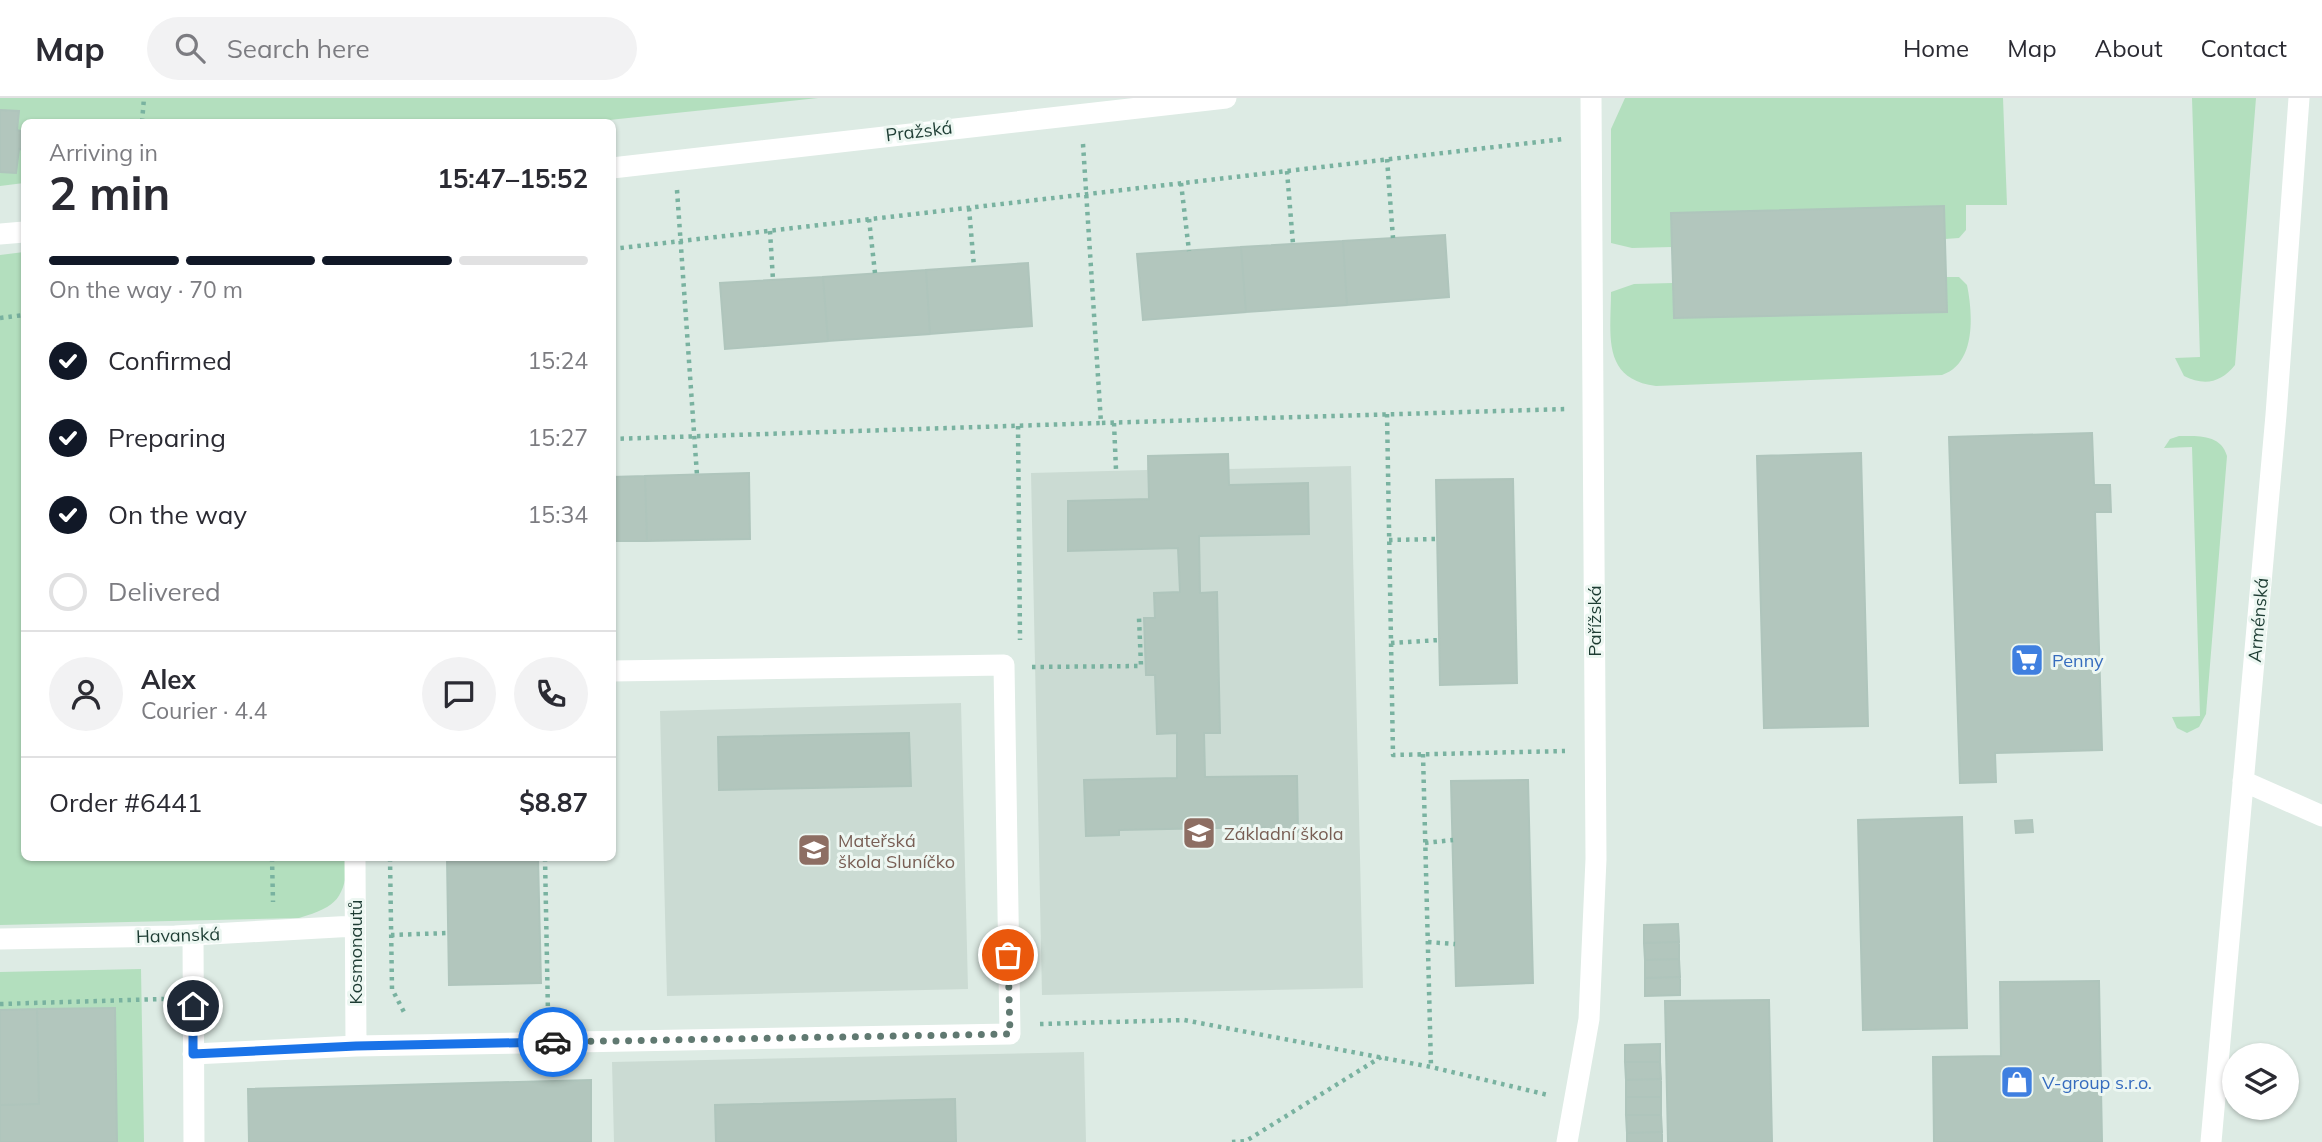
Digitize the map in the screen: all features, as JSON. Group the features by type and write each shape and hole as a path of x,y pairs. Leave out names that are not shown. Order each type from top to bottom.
{"street":[{"name":"Pražská","path":"616,168 1082,112 1226,98"},
{"name":"Pařížská","path":"1567,1142 1589,1019 1596,859 1591,98"},
{"name":"Arménská","path":"2211,1142 2276,415 2299,98"},
{"path":"0,234 21,232"},
{"path":"193,1054 356,1046 1010,1034 1004,665 616,671"},
{"path":"2243,781 2322,816"},
{"name":"Kosmonautů","path":"355,861 356,1046"},
{"name":"Havanská","path":"0,939 193,935 355,926"},
{"path":"193,935 194,1142"}],"path":[{"path":"142,119 144,98"},
{"path":"1082,112 1101,423"},
{"path":"616,249 1570,138"},
{"path":"1387,159 1393,238"},
{"path":"675,161 697,475"},
{"path":"1287,171 1293,244"},
{"path":"1181,183 1189,251"},
{"path":"970,208 974,267"},
{"path":"869,219 874,273"},
{"path":"770,231 773,280"},
{"path":"0,318 21,315"},
{"path":"616,439 1570,408 1570,422"},
{"path":"1387,414 1393,755 1570,751"},
{"path":"1114,423 1116,471"},
{"path":"1018,426 1020,648"},
{"path":"1389,540 1437,539"},
{"path":"1021,667 1141,666 1139,618"},
{"path":"1391,643 1439,640"},
{"path":"1423,754 1431,1067"},
{"path":"1425,843 1452,841"},
{"path":"272,861 273,915"},
{"path":"390,861 392,989 408,1021"},
{"path":"545,861 548,1027"},
{"path":"391,935 449,933"},
{"path":"1428,943 1455,944"},
{"path":"0,1003 167,999 169,987"},
{"path":"1028,1025 1184,1020 1431,1067 1556,1097"},
{"path":"1232,1142 1246,1141 1381,1057"}],"shaded area":[{"name":"Základní škola","path":"1228,454 1228,469 1351,466 1363,988 1042,995 1031,473 1147,470 1148,456"},
{"name":"Mateřská škola Sluníčko","path":"961,703 968,989 667,996 660,711"},
{"path":"1084,1052 1086,1142 614,1142 612,1062"}],"green space":[{"path":"0,98 818,98 616,119 21,119 21,183 0,186"},
{"path":"1625,98 2003,98 2007,205 1966,205 1966,230 1959,238 1945,239 1944,206 1672,213 1672,247 1632,248 1611,243 1611,129"},
{"path":"2192,98 2256,98 2235,365 2224,376 2205,382 2184,376 2175,358 2200,357"},
{"path":"21,252 21,861 348,861 341,892 331,905 299,918 0,925 0,255"},
{"path":"1946,277 1959,277 1967,285 1971,323 1961,360 1953,369 1942,375 1656,386 1638,382 1626,374 1613,352 1611,292 1634,284 1673,283 1674,318 1947,312"},
{"path":"2179,436 2214,440 2220,444 2227,456 2206,714 2199,727 2187,733 2177,728 2172,717 2200,716 2192,447 2164,448 2170,439"},
{"path":"141,969 144,1142 0,1142 0,972"}],"building":[{"path":"0,110 19,111 17,130 21,131 21,149 16,173 0,172"},
{"path":"1944,206 1947,312 1674,318 1671,213"},
{"path":"1445,235 1449,297 1347,305 1343,241"},
{"path":"1343,241 1347,305 1246,312 1241,247"},
{"path":"1241,247 1246,312 1143,320 1137,254"},
{"path":"1028,263 1032,326 930,334 926,270"},
{"path":"926,270 930,334 828,341 823,277"},
{"path":"823,277 828,341 725,349 720,283"},
{"name":"Penny","path":"2092,433 2094,485 2110,485 2111,512 2095,512 2102,750 1995,753 1996,782 1960,783 1949,437"},
{"path":"1861,453 1868,726 1764,728 1757,456"},
{"path":"1228,454 1229,485 1308,483 1309,534 1199,536 1200,593 1217,592 1220,733 1204,733 1205,777 1297,776 1298,832 1265,832 1265,827 1119,830 1119,835 1086,836 1084,780 1177,778 1177,733 1157,734 1155,675 1146,675 1144,618 1155,618 1154,593 1180,592 1178,548 1068,551 1068,501 1149,499 1148,456"},
{"path":"749,473 750,539 647,541 645,476"},
{"path":"645,476 647,541 616,541 616,477"},
{"path":"1513,479 1517,683 1440,685 1436,480"},
{"path":"909,733 911,786 719,790 718,737"},
{"path":"1528,780 1533,983 1456,986 1451,781"},
{"path":"1962,817 1967,1028 1863,1030 1858,820"},
{"path":"2032,820 2033,832 2016,833 2015,821"},
{"path":"447,861 538,861 541,983 449,985"},
{"path":"1678,924 1679,942 1644,943 1644,925"},
{"path":"1679,942 1679,959 1645,960 1644,943"},
{"path":"1679,959 1680,977 1645,978 1645,960"},
{"path":"1680,977 1680,995 1645,996 1645,978"},
{"name":"V-group s.r.o.","path":"2099,981 2102,1142 1934,1142 1933,1057 2001,1056 2000,982"},
{"path":"1769,1000 1772,1142 1668,1142 1665,1001"},
{"path":"115,1008 117,1142 0,1142 0,1105 39,1104 37,1009"},
{"path":"37,1009 39,1104 0,1105 0,1010"},
{"path":"1660,1044 1660,1062 1625,1062 1625,1045"},
{"path":"1625,1062 1660,1062 1661,1079 1626,1080"},
{"path":"1661,1079 1661,1097 1626,1097 1626,1080"},
{"path":"591,1080 591,1142 249,1142 248,1089"},
{"path":"1626,1097 1661,1097 1661,1115 1626,1115"},
{"path":"955,1099 956,1142 716,1142 715,1105"},
{"path":"1626,1115 1661,1115 1662,1132 1627,1133"},
{"path":"1662,1132 1662,1142 1627,1142 1627,1133"}],"way so far":[{"path":"553,1042 1010,1034 1008,955"}],"place":[{"name":"Penny","path":"2027,660"},
{"name":"Základní škola","path":"1199,833"},
{"name":"Mateřská škola Sluníčko","path":"814,850"},
{"name":"V-group s.r.o.","path":"2017,1082"}],"route":[{"path":"193,1006 193,1054 356,1046 553,1042"}]}
